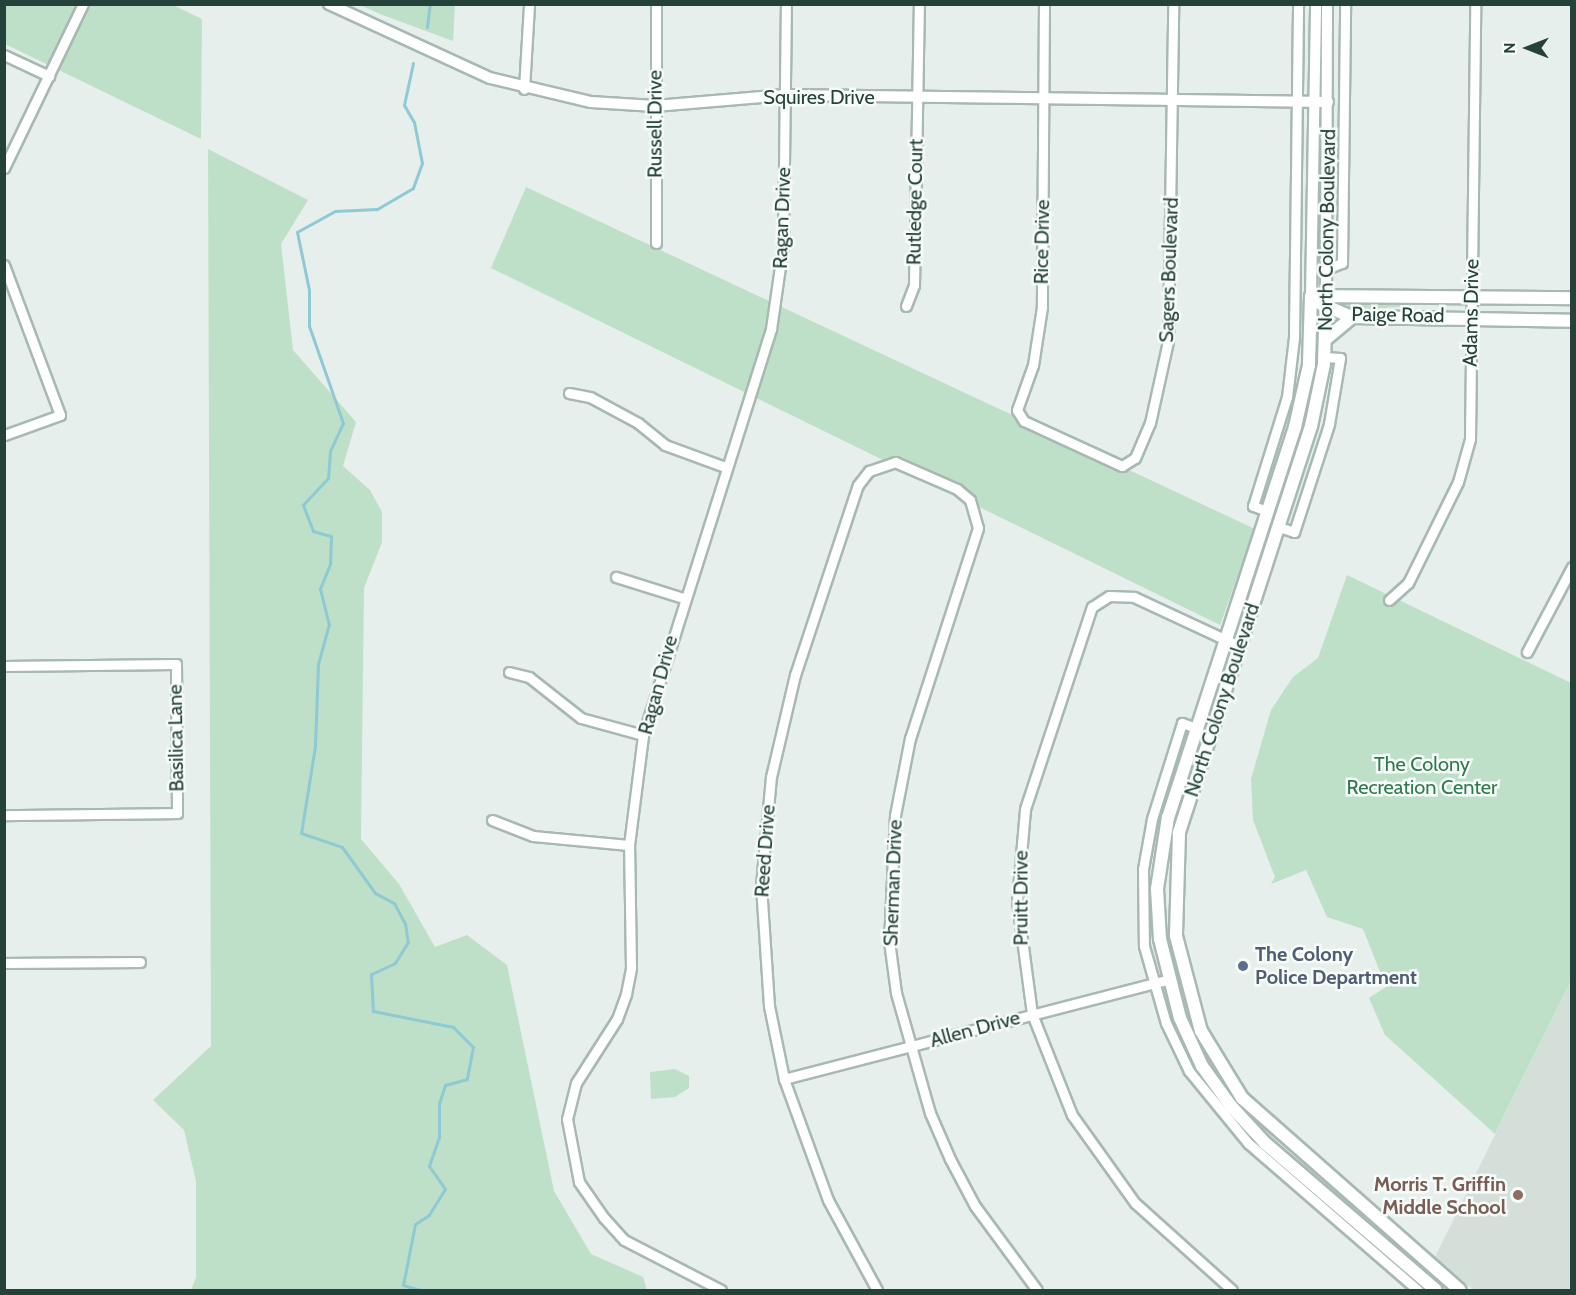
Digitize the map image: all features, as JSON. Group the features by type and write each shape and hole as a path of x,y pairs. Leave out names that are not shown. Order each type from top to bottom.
{"main road":[{"name":"Paige Road","path":"1311,296 1352,317 1472,316 1572,321"},
{"name":"North Colony Boulevard","path":"1311,296 1305,387 1268,511 1196,728 1162,840 1157,889 1167,980 1202,1066 1231,1106 1265,1143 1436,1290"},
{"name":"Paige Road","path":"1326,302 1471,296 1572,298"},
{"name":"North Colony Boulevard","path":"1326,302 1325,357 1311,426 1179,833 1174,886 1183,978 1201,1031 1242,1098 1460,1290"},
{"path":"1326,339 1352,317"},
{"path":"1167,980 1183,978"}],"street":[{"path":"4,168 83,4"},
{"name":"Squires Drive","path":"330,4 524,89 591,102 655,106 786,95 1328,102"},
{"path":"524,89 528,4"},
{"name":"Russell Drive","path":"656,4 656,243"},
{"name":"Ragan Drive","path":"721,1290 624,1240 585,1195 569,1146 567,1119 576,1083 617,1019 626,994 631,968 629,845 643,735 682,598 771,329 779,286 786,95 786,4"},
{"name":"Rutledge Court","path":"906,306 914,285 920,4"},
{"name":"Rice Drive","path":"1044,4 1042,307 1033,365 1017,410 1024,421 1071,444"},
{"name":"Sagers Boulevard","path":"1071,444 1122,466 1135,458 1150,423 1172,309 1173,4"},
{"path":"1268,511 1253,506 1292,372 1298,4"},
{"name":"North Colony Boulevard","path":"1311,296 1311,102 1316,4"},
{"name":"North Colony Boulevard","path":"1326,302 1327,4"},
{"path":"1326,269 1342,263 1345,4"},
{"name":"Adams Drive","path":"1389,600 1408,583 1458,482 1470,439 1475,4"},
{"path":"4,55 49,76"},
{"path":"1328,102 1344,102"},
{"path":"4,265 8,285 60,415 4,435"},
{"path":"569,393 590,397 638,423 665,445 725,467"},
{"name":"Reed Drive","path":"877,1290 828,1200 784,1079 769,1006 761,886 782,724 858,485 869,471 895,462 930,476"},
{"name":"Sherman Drive","path":"930,476 970,500 978,528 910,738 895,815 889,941 909,1047 955,1168 975,1206 1037,1290"},
{"path":"1527,652 1572,567"},
{"path":"616,577 682,598"},
{"name":"Pruitt Drive","path":"1232,1290 1153,1222 1090,1146 1032,1014 1020,953 1020,849 1040,754 1086,617 1101,599 1122,593 1239,646"},
{"name":"Basilica Lane","path":"4,666 176,664 177,813 4,815"},
{"path":"509,672 529,677 581,718 643,735"},
{"path":"1196,728 1182,723 1152,819 1143,868 1142,920 1152,983 1189,1071 1218,1111 1418,1290"},
{"path":"492,820 533,836 629,845"},
{"path":"4,963 140,962"},
{"name":"Allen Drive","path":"784,1079 1167,980"}],"shaded area":[{"name":"Morris T. Griffin Middle School","path":"1571,980 1571,1290 1474,1290 1435,1257"}],"green space":[{"path":"4,5 173,5 202,19 201,139 5,44"},
{"path":"360,5 455,5 453,41 380,14"},
{"path":"208,149 308,200 281,244 293,350 356,422 343,466 370,490 382,512 382,542 364,588 361,839 399,884 435,947 467,935 507,965 554,1191 591,1254 643,1277 647,1290 191,1290 196,1277 196,1181 184,1130 153,1100 211,1046"},
{"path":"526,187 1255,529 1220,625 491,268"},
{"path":"1348,304 1411,304 1411,306 1348,311"},
{"name":"The Colony Recreation Center","path":"1347,575 1571,683 1571,980 1495,1134 1385,1035 1369,998 1386,987 1363,929 1327,917 1306,870 1271,884 1275,877 1253,820 1251,779 1271,710 1293,677 1318,658"},
{"path":"675,1069 689,1076 689,1088 675,1097 651,1099 650,1072"}],"waterway":[{"path":"427,27 430,4"},
{"path":"413,63 404,105 414,122 422,163 413,188 377,209 335,211 297,232 309,290 309,326 343,423 330,451 328,478 303,505 313,531 331,536 330,564 320,589 329,624 318,664 315,746 301,833 342,847 375,893 394,903 405,924 408,942 395,963 371,974 373,1011 453,1027 473,1047 467,1079 445,1085 439,1103 439,1137 429,1166 445,1189 429,1215 415,1224 403,1285 420,1290"}],"place":[{"name":"The Colony Police Department","path":"1243,966"},
{"name":"Morris T. Griffin Middle School","path":"1518,1195"}]}
